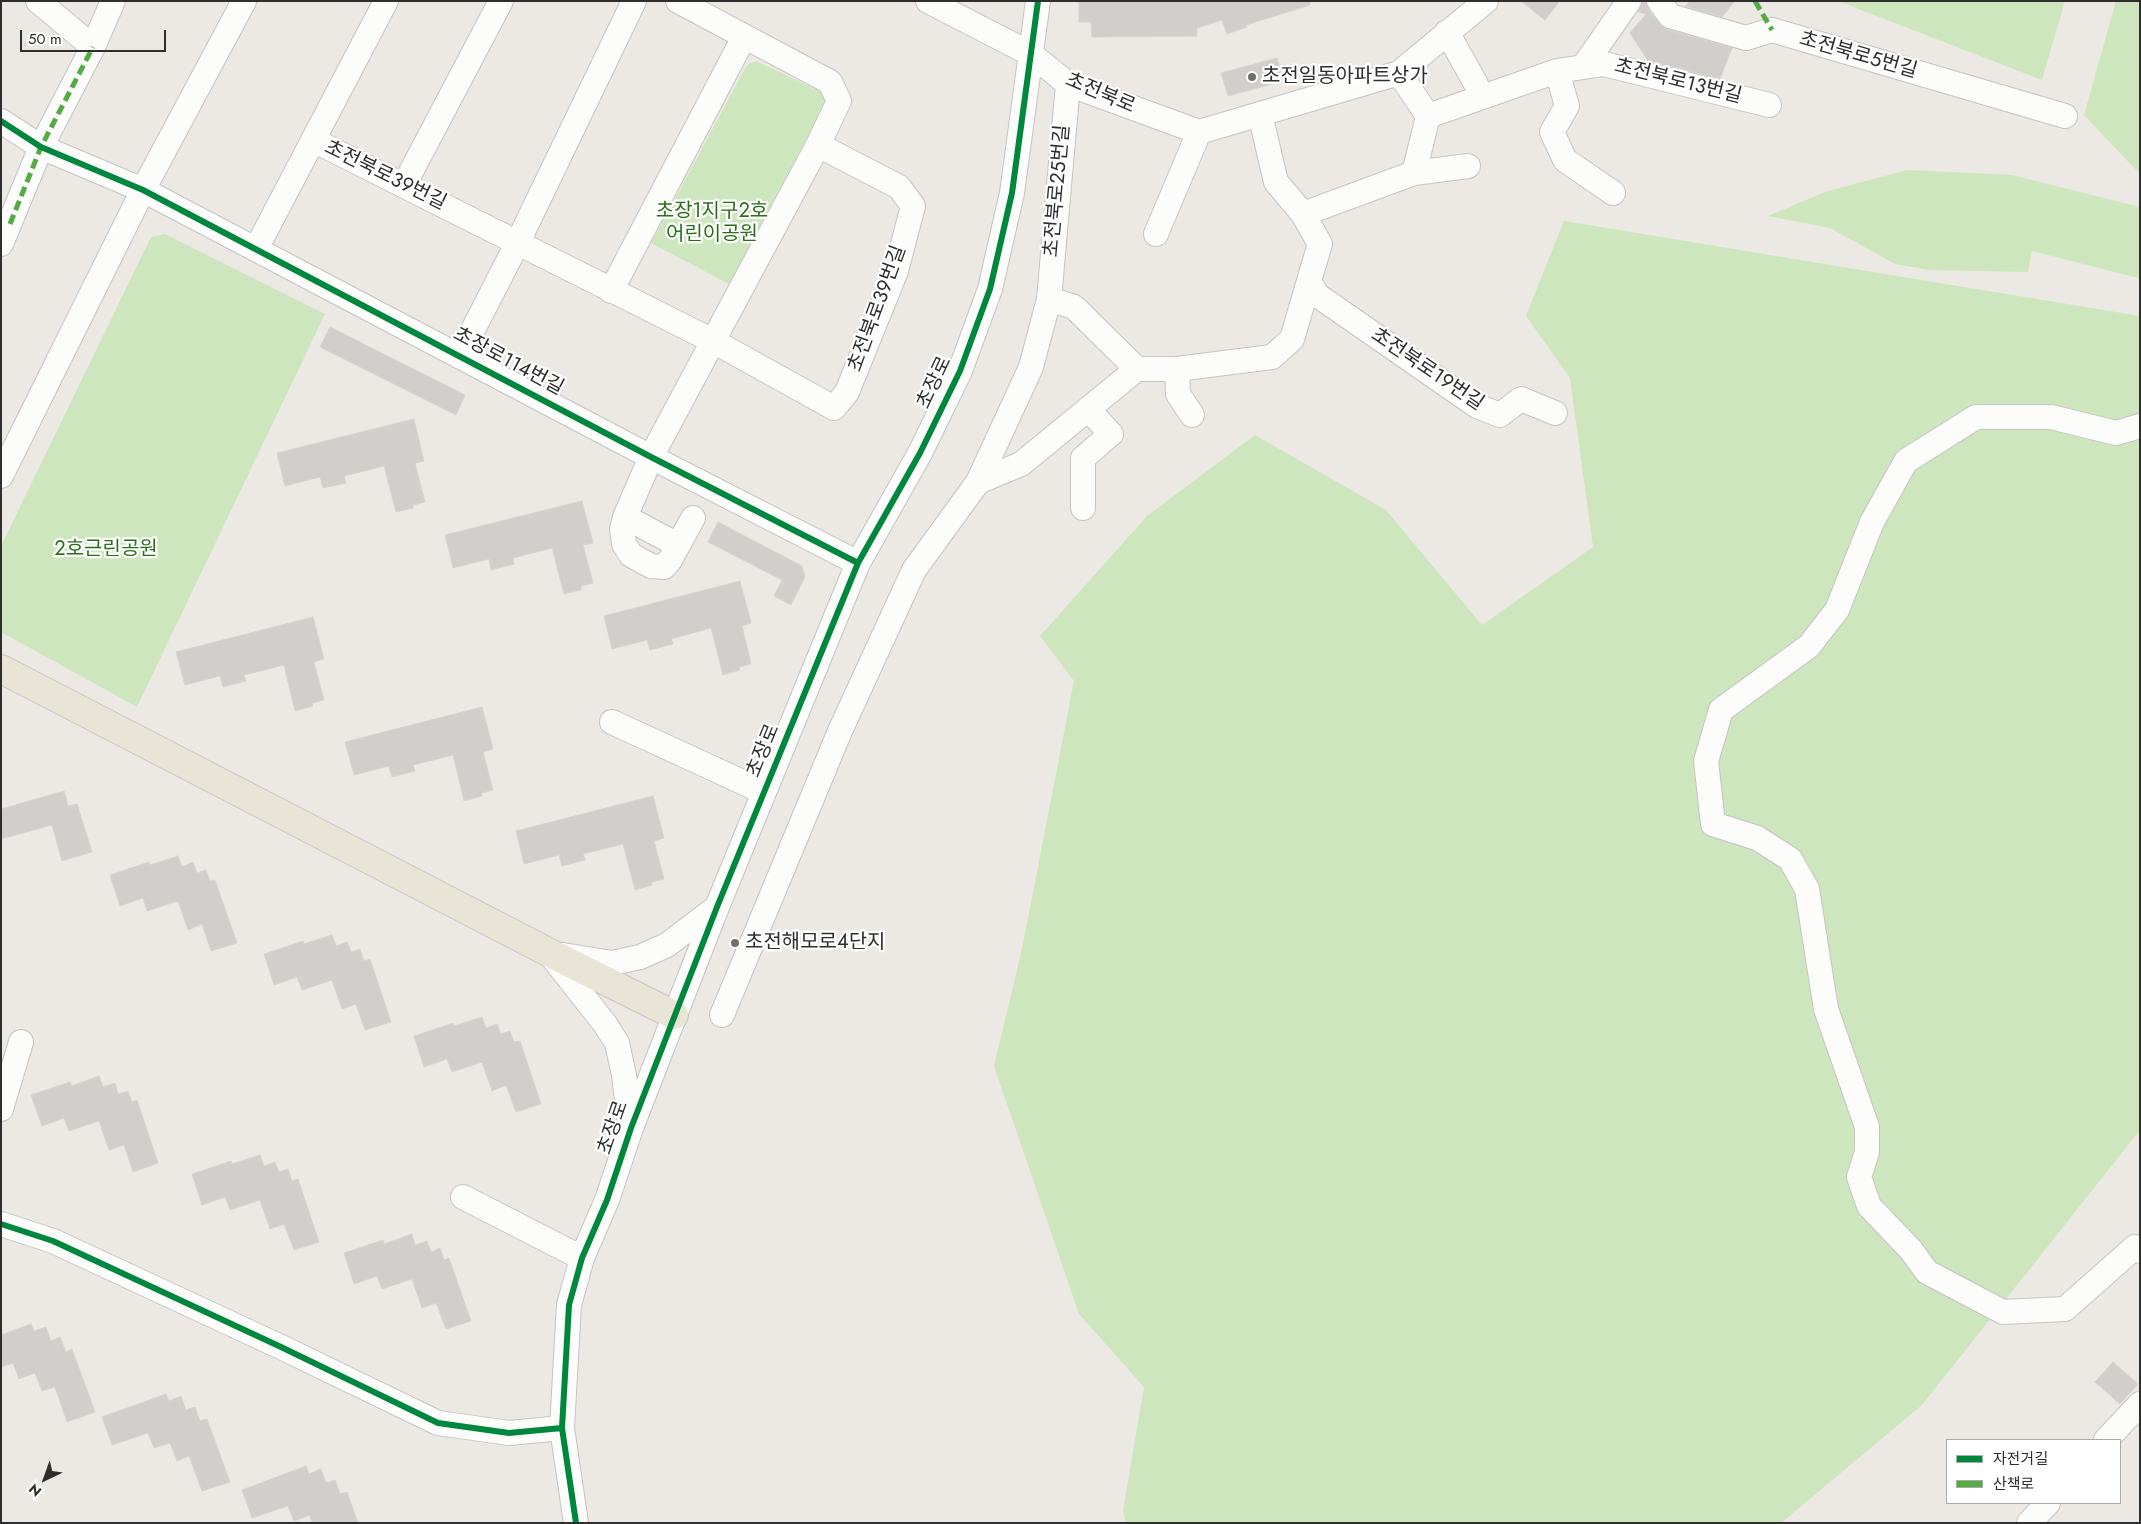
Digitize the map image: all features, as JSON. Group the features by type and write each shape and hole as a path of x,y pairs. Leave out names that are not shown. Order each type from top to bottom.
{"main road":[{"path":"1,669 548,952 674,1015"}],"street":[{"path":"38,1 93,47"},
{"path":"6,234 41,147 93,47 114,1"},
{"path":"1,476 143,190 244,1"},
{"name":"초전북로39번길","path":"386,1 313,140 713,341 834,408 847,392 896,271 913,206 900,187 818,145"},
{"path":"404,185 500,1"},
{"path":"460,355 518,242 634,1"},
{"path":"678,1 830,82 839,101 818,145 651,457 625,517 622,530 624,544 630,554 650,566 664,567 693,518"},
{"name":"초전북로","path":"928,1 1031,54 1068,84 1200,132"},
{"name":"초장로","path":"576,1523 562,1428 569,1305 582,1258 607,1200 630,1128 674,1015 858,563 920,453 960,371 990,289 1012,193 1038,1"},
{"path":"1156,234 1200,132 1399,73 1486,1"},
{"path":"1583,67 1629,1"},
{"name":"초전북로5번길","path":"1659,1 1670,16 1746,38 1772,30 2065,116"},
{"path":"1447,32 1476,84"},
{"path":"611,291 744,37"},
{"name":"초전북로13번길","path":"1428,116 1557,71 1604,64 1770,105"},
{"path":"1557,71 1566,106 1552,132 1565,160 1613,193"},
{"path":"1399,73 1428,116 1414,173"},
{"name":"초전북로25번길","path":"722,1015 840,731 914,570 978,482 1031,367 1049,299 1068,84"},
{"path":"978,482 1021,464 1137,369 1177,369 1272,357 1292,339 1320,244 1303,214 1276,182 1260,114"},
{"name":"초장로114번길","path":"1,120 41,147 143,190 651,457 858,563"},
{"path":"256,249 313,140"},
{"path":"1303,214 1414,173 1468,166"},
{"name":"초전북로19번길","path":"1309,281 1317,295 1477,406 1500,415 1521,399 1555,413"},
{"path":"1049,299 1074,307 1137,369"},
{"path":"1177,369 1178,394 1192,415"},
{"path":"1082,508 1083,458 1111,434 1088,409"},
{"path":"2140,426 2116,433 2051,417 1976,417 1906,462 1872,522 1837,610 1810,646 1721,710 1706,761 1713,824 1757,838 1790,859 1806,889 1826,1009 1867,1127 1867,1152 1859,1177 1869,1206 1911,1250 1927,1272 2003,1312 2064,1308 2135,1247 2140,1251"},
{"path":"625,517 678,545"},
{"path":"612,722 764,792"},
{"path":"548,952 612,963 640,957 667,945 717,907"},
{"path":"548,952 605,1024 617,1043 624,1075 630,1128"},
{"path":"1,1109 21,1042"},
{"path":"463,1196 582,1258"},
{"path":"1,1224 53,1241 281,1347 438,1424 509,1433 562,1428"},
{"path":"2107,1439 2140,1404"},
{"path":"2029,1523 2047,1504"}],"green space":[{"path":"1838,1 2065,1 2042,80"},
{"path":"2116,1 2140,1 2140,174 2084,115"},
{"name":"초장1지구2호 어린이공원","path":"756,61 821,92 826,102 729,284 651,243 747,65"},
{"path":"1907,170 2012,175 2140,207 2140,281 2138,278 2032,251 2028,272 1929,270 1895,264 1830,228 1768,216 1825,192"},
{"path":"1564,221 2140,316 2140,1130 1922,1405 1781,1523 1126,1523 1123,1511 1144,1387 1079,1314 994,1066 1022,949 1074,681 1040,636 1147,516 1255,435 1386,510 1482,625 1593,547 1570,378 1526,316"},
{"name":"2호근린공원","path":"165,234 325,314 137,707 1,632 1,546 151,237"}],"building":[{"path":"1079,1 1310,1 1310,5 1246,25 1247,27 1227,34 1222,20 1197,28 1197,36 1092,37 1091,22 1079,22"},
{"path":"1521,1 1560,1 1545,20"},
{"path":"1643,1 1645,1 1648,9 1659,24 1666,29 1732,48 1720,79 1648,61 1630,33 1646,14 1638,12"},
{"path":"1690,1 1735,1 1722,17 1685,6"},
{"name":"초전일동아파트상가","path":"1277,58 1283,81 1228,96 1221,73"},
{"path":"330,327 465,395 456,415 320,347"},
{"path":"414,419 424,461 415,463 425,502 413,505 413,508 396,512 384,466 344,476 346,483 323,488 320,477 285,486 277,453"},
{"path":"582,501 593,543 583,545 593,583 581,586 581,590 564,594 552,548 513,558 514,564 491,570 489,559 453,568 445,535"},
{"path":"718,522 802,566 805,577 791,605 774,596 782,580 708,542"},
{"path":"740,581 751,623 742,626 751,664 739,667 740,670 723,675 711,628 671,639 673,644 650,650 647,640 612,649 604,616"},
{"path":"313,617 324,659 314,662 324,700 312,703 313,706 295,711 284,665 244,675 246,681 223,687 220,676 185,685 176,652"},
{"path":"482,707 493,749 483,752 493,790 481,793 482,796 464,801 453,755 413,765 415,771 392,777 389,766 354,775 345,742"},
{"path":"64,791 68,806 77,804 92,852 62,861 52,825 1,839 1,809"},
{"path":"653,796 664,838 654,841 664,879 635,890 623,844 583,854 585,860 562,866 559,855 524,864 516,831"},
{"path":"178,856 182,867 193,862 197,873 206,870 210,881 215,880 237,943 211,951 202,924 188,930 178,901 147,911 143,898 120,906 110,875 149,862 150,865"},
{"path":"332,935 336,946 347,942 351,952 360,949 364,961 370,959 391,1022 365,1030 356,1004 342,1009 332,980 302,990 297,977 274,985 264,954 303,941 304,944"},
{"path":"482,1017 486,1028 497,1024 501,1034 510,1031 514,1042 520,1041 541,1104 516,1112 506,1085 492,1091 482,1062 452,1072 447,1059 424,1067 414,1036 453,1023 454,1026"},
{"path":"99,1076 103,1087 115,1083 118,1094 128,1091 132,1102 137,1100 158,1163 133,1172 124,1145 109,1150 99,1121 69,1131 64,1118 42,1126 31,1095 70,1082 72,1086"},
{"path":"260,1155 264,1166 275,1162 279,1172 288,1169 292,1181 298,1179 319,1242 294,1250 284,1224 270,1229 260,1200 230,1210 225,1197 202,1205 192,1174 231,1161 232,1164"},
{"path":"412,1234 415,1245 427,1241 431,1252 440,1248 444,1260 449,1258 471,1321 446,1329 436,1303 422,1308 412,1279 382,1289 377,1276 354,1284 344,1253 383,1240 384,1244"},
{"path":"31,1324 34,1331 46,1327 51,1341 60,1337 66,1352 72,1349 95,1412 67,1422 55,1387 42,1391 35,1373 19,1379 13,1363 1,1367 1,1335"},
{"path":"2113,1362 2138,1384 2120,1404 2095,1382"},
{"path":"166,1394 169,1401 181,1396 186,1410 195,1407 200,1421 207,1419 230,1482 202,1491 189,1456 177,1461 170,1443 154,1448 148,1433 112,1445 102,1417"},
{"path":"306,1466 309,1474 321,1469 326,1483 335,1480 340,1494 347,1492 358,1523 312,1523 310,1515 294,1521 288,1506 252,1518 242,1490"}],"marked path":[{"path":"1755,1 1772,30"},
{"path":"10,224 41,147 93,47"}],"cycle path":[{"path":"576,1523 562,1428 569,1305 582,1258 607,1200 631,1128 717,907 858,563 920,453 960,371 990,289 1012,193 1038,1"},
{"path":"1,121 41,147 143,190 651,457 858,563"},
{"path":"1,1224 53,1241 281,1347 438,1423 509,1433 562,1428"}],"place":[{"name":"초전일동아파트상가","path":"1252,77"},
{"name":"초전해모로4단지","path":"735,943"}]}
